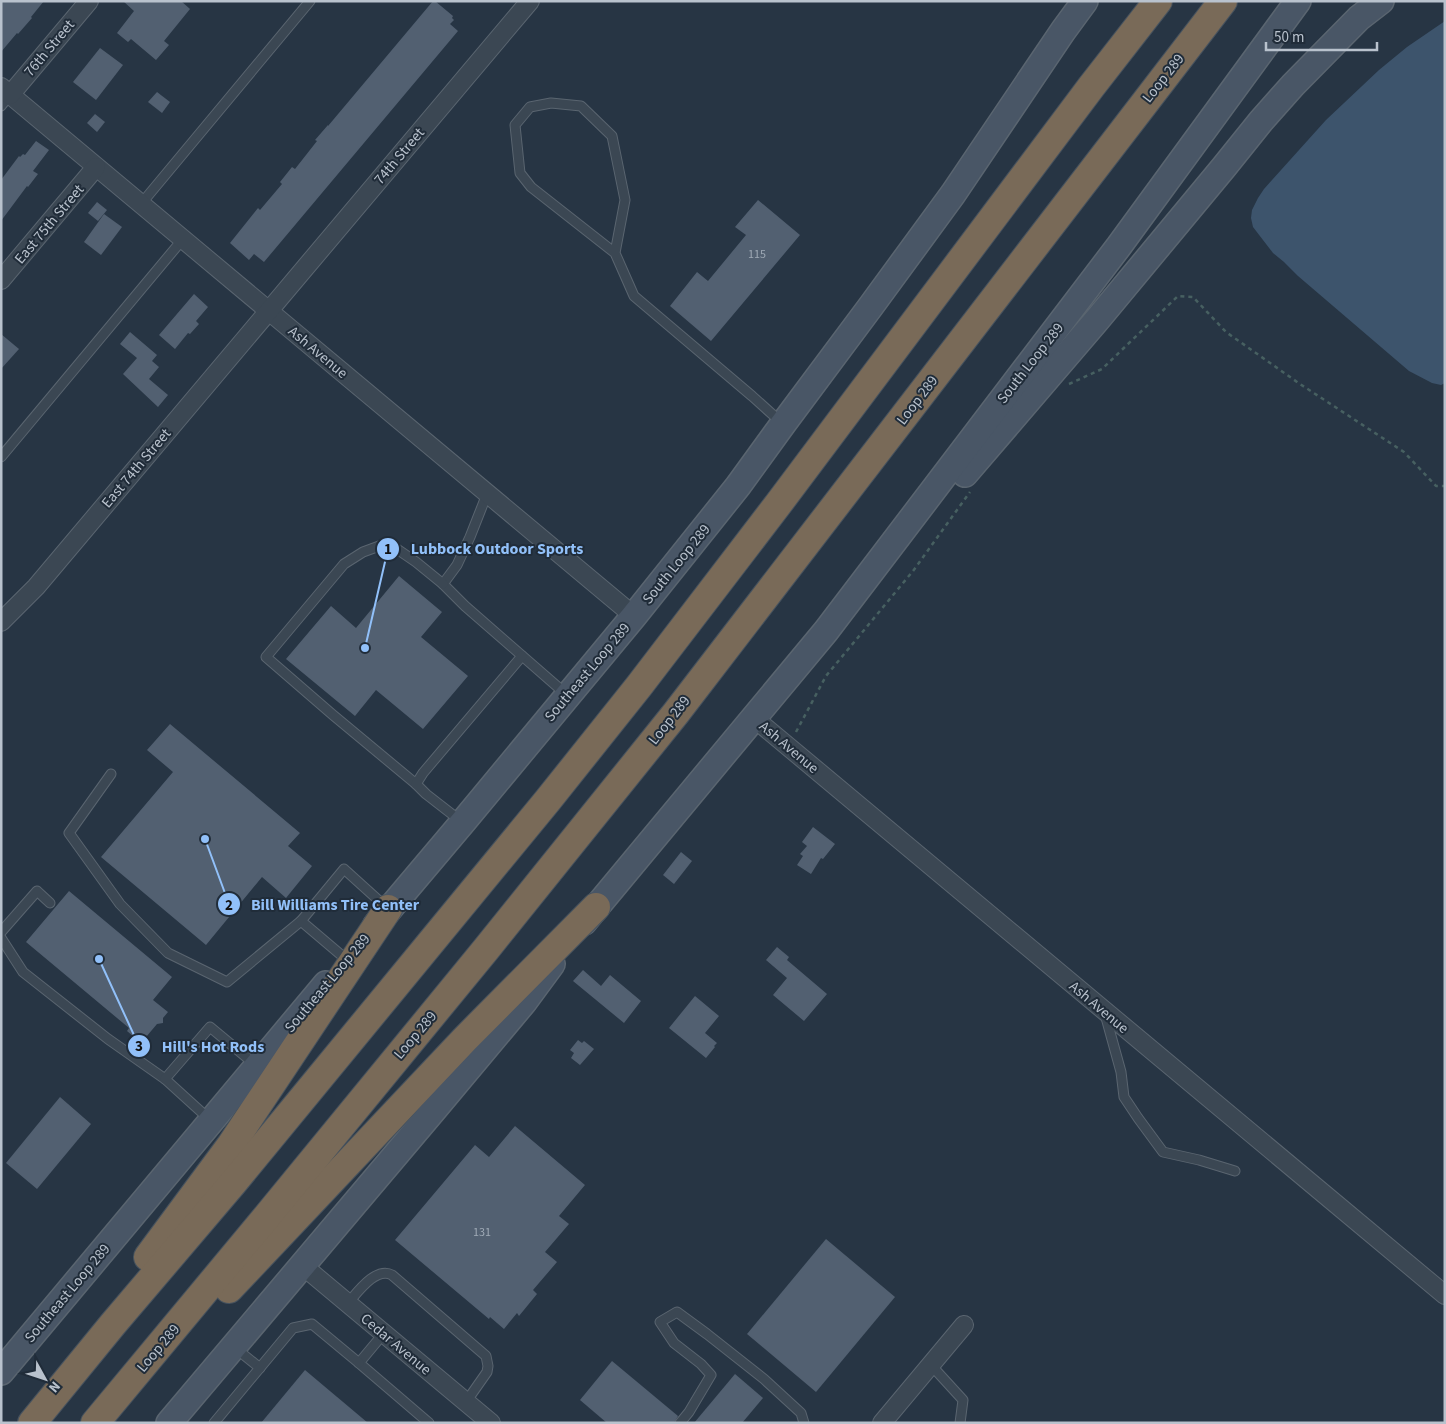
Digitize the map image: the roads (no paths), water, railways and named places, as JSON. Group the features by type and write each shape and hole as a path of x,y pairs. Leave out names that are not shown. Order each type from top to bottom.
{"highway":[{"path":"32,1423 425,950 627,701 780,503 1085,94 1158,1"},
{"name":"Loop 289","path":"96,1423 487,948 670,720 1223,1"},
{"path":"107,1423 159,1362 465,1038 596,906"},
{"path":"62,1387 88,1337 231,1145 388,909"}],"main road":[{"path":"953,194 1065,1"},
{"name":"South Loop 289","path":"634,616 738,486 871,306 953,194 1057,39 1085,1"},
{"name":"South Loop 289","path":"754,718 826,631 1119,246 1298,1"},
{"path":"826,631 852,606 903,548 1286,92 1359,18 1381,1"},
{"name":"Southeast Loop 289","path":"1,1372 634,616"},
{"path":"169,1423 524,1002 596,906 754,718"}],"street":[{"name":"76th Street","path":"4,96 89,1"},
{"name":"74th Street","path":"269,310 530,1"},
{"name":"Ash Avenue","path":"4,96 141,204 634,616"},
{"name":"East 75th Street","path":"1,280 96,167"},
{"name":"East 74th Street","path":"1,622 36,587 269,310"},
{"name":"Ash Avenue","path":"754,718 1445,1295"},
{"name":"Cedar Avenue","path":"302,1264 491,1423"},
{"path":"882,1423 964,1325"}],"lane":[{"path":"141,204 310,1"},
{"path":"615,253 625,200 612,136 581,106 551,103 530,107 515,126 520,173 531,187 615,253 634,296 783,424"},
{"path":"1,457 183,239"},
{"path":"443,584 457,565 487,494"},
{"path":"463,822 426,794 266,658 271,650 344,564 364,552 382,545 397,549 443,584 465,606 567,696"},
{"path":"416,784 423,773 522,656"},
{"path":"111,774 69,832 120,904 168,953 227,982 301,921 344,869 388,909"},
{"path":"1,932 37,891 50,902"},
{"path":"301,921 347,960"},
{"path":"1,938 23,972 108,1039 165,1079 211,1121"},
{"path":"1104,1011 1121,1072 1124,1096 1163,1152 1235,1171"},
{"path":"165,1079 210,1027 257,1066"},
{"path":"348,1303 366,1283 379,1273 387,1272 392,1275 486,1356 487,1372 466,1402"},
{"path":"680,1423 689,1412 711,1375 701,1364 674,1343 660,1322 677,1312 764,1379 801,1413 804,1423"},
{"path":"214,1423 293,1328 312,1324 429,1423"},
{"path":"359,1363 384,1333"},
{"path":"234,1347 260,1368"},
{"path":"930,1365 963,1400 960,1423"}],"water":[{"path":"1445,21 1445,383 1441,385 1432,383 1409,371 1298,276 1273,253 1253,227 1251,218 1252,210 1264,189 1326,120 1379,70 1407,47"}],"place":[{"name":"Lubbock Outdoor Sports","path":"365,648"},
{"name":"Bill Williams Tire Center","path":"205,839"},
{"name":"Hill's Hot Rods","path":"99,959"}]}
